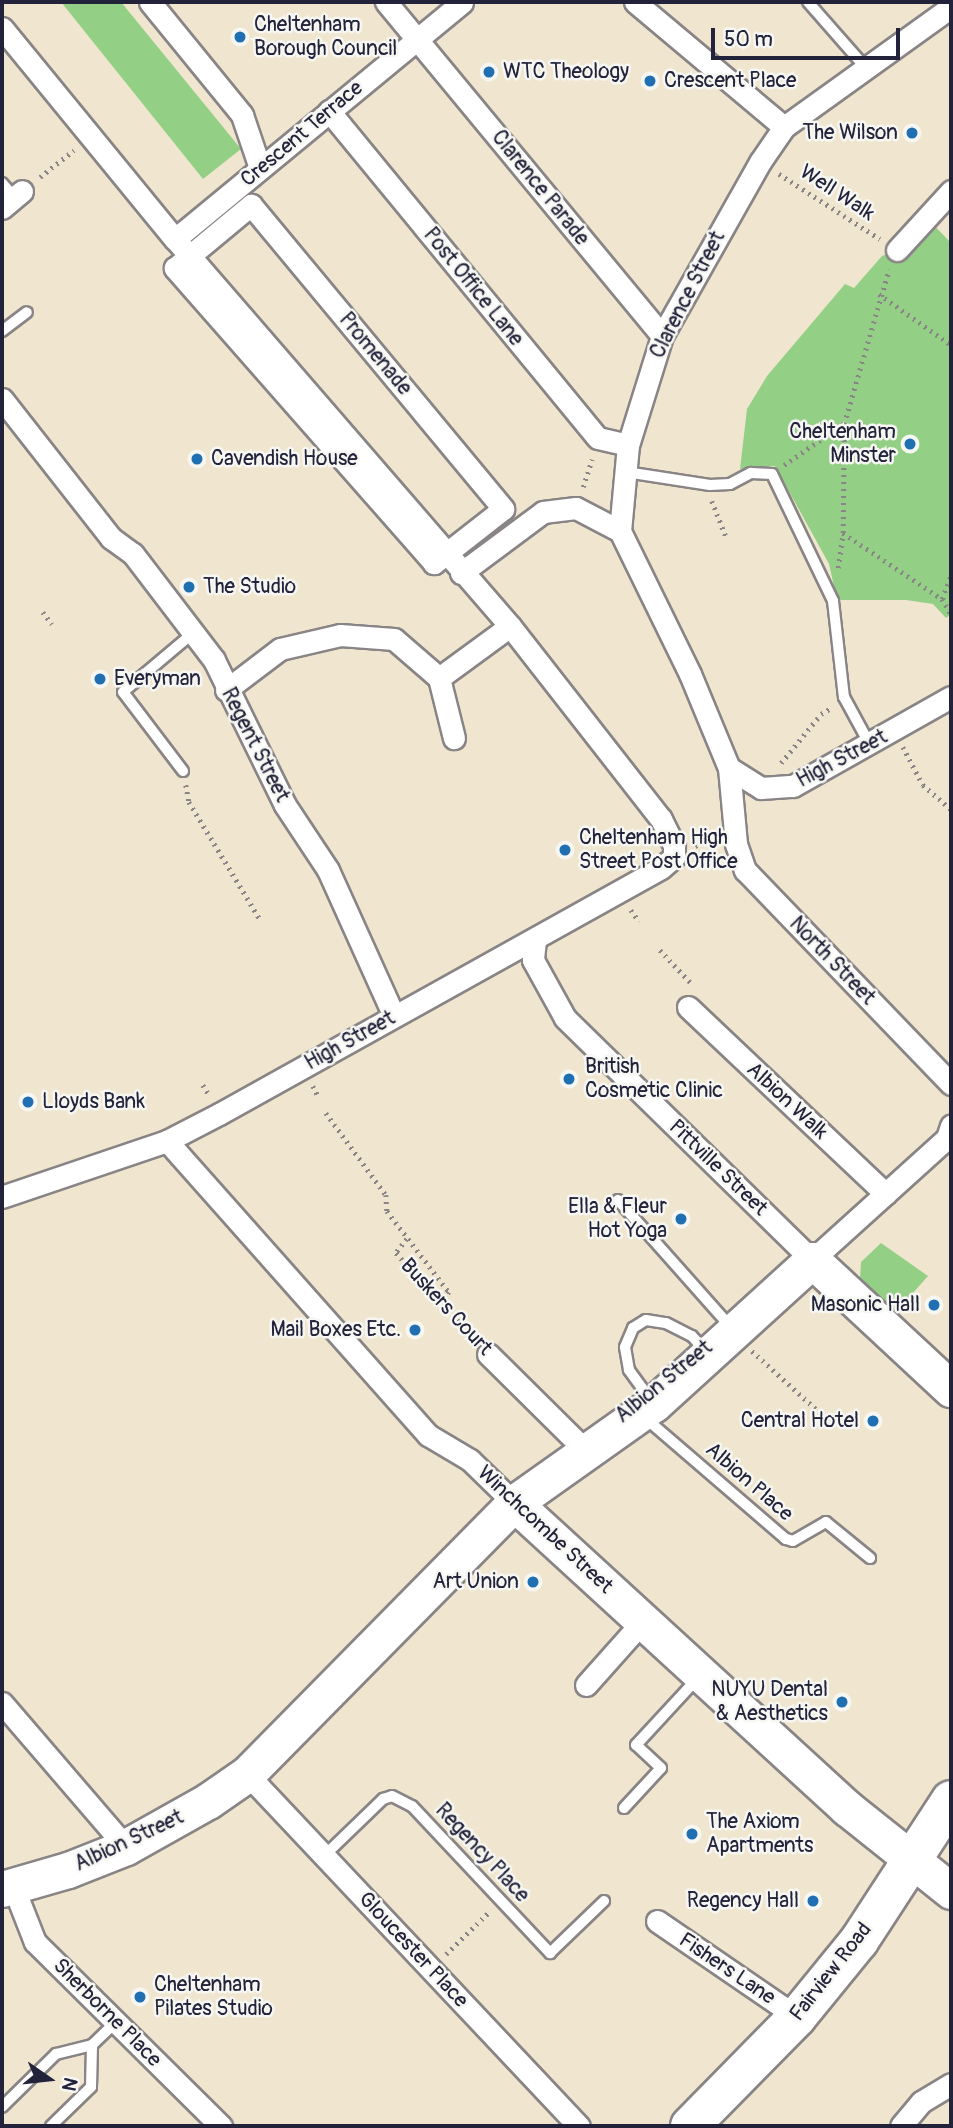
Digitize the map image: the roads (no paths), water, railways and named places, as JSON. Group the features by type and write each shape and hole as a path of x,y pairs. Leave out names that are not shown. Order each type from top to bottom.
{"highway":[{"name":"Fairview Road","path":"690,2126 797,2017 859,1941 951,1800"}],"main road":[{"name":"Albion Street","path":"7,1888 126,1847 208,1801 247,1774 514,1503 584,1449 648,1405 812,1260"},
{"path":"812,1260 951,1389"},
{"name":"Winchcombe Street","path":"514,1503 912,1862 951,1891"}],"street":[{"path":"150,2 242,115 260,168"},
{"name":"Clarence Parade","path":"386,2 662,337"},
{"name":"Crescent Terrace","path":"175,239 462,2"},
{"path":"635,2 784,127"},
{"name":"Clarence Street","path":"620,531 628,445 662,337 760,162 784,127 951,7"},
{"path":"2,28 175,239 461,573 510,626 439,678"},
{"name":"Post Office Lane","path":"329,111 598,438 628,445"},
{"path":"897,250 951,191"},
{"name":"Promenade","path":"190,256 251,205 503,509 445,554"},
{"name":"Regent Street","path":"2,399 214,660 226,690 285,805 328,870 394,1016"},
{"path":"461,573 543,512 576,508 620,531 690,674 729,768"},
{"name":"High Street","path":"2,1197 167,1141 661,868 673,846 510,626"},
{"path":"226,690 281,649 340,635 394,639 439,678 454,738"},
{"name":"High Street","path":"729,768 761,789 793,786 951,697"},
{"name":"North Street","path":"729,768 734,827 745,870 951,1084"},
{"name":"Pittville Street","path":"535,940 533,960 565,1018 812,1260"},
{"name":"Albion Walk","path":"688,1007 886,1194"},
{"name":"Albion Street","path":"812,1260 950,1134"},
{"name":"Winchcombe Street","path":"167,1141 428,1435 470,1461 514,1503"},
{"name":"Buskers Court","path":"488,1354 584,1449"},
{"path":"586,1685 643,1621"},
{"path":"2,1703 126,1847"},
{"name":"Gloucester Place","path":"247,1774 579,2126"},
{"name":"Sherborne Place","path":"7,1888 35,1942 221,2126"},
{"name":"Fishers Lane","path":"657,1921 797,2017"},
{"path":"901,2126 921,2102 951,2084"}],"lane":[{"path":"808,2 866,68"},
{"path":"2,331 27,312"},
{"path":"626,472 706,484 730,484 751,473 772,474 818,560 833,601 846,700 869,743"},
{"path":"183,771 123,692 193,633"},
{"path":"618,1200 722,1340"},
{"path":"648,1405 635,1383 626,1356 633,1328 646,1320 666,1323 692,1336 722,1340"},
{"name":"Albion Place","path":"648,1405 786,1539 793,1541 826,1522 870,1558"},
{"name":"Albion Street","path":"247,1774 304,1704 485,1522 514,1503"},
{"path":"624,1808 661,1768 636,1745 701,1674"},
{"name":"Regency Place","path":"326,1855 383,1799 401,1798 550,1952 604,1902"},
{"path":"2,2107 56,2054 92,2045 116,2022"},
{"path":"51,2126 91,2087 92,2045"}],"place":[{"name":"Cheltenham Borough Council","path":"240,37"},
{"name":"WTC Theology","path":"489,72"},
{"name":"Crescent Place","path":"650,81"},
{"name":"The Wilson","path":"912,133"},
{"name":"Cheltenham Minster","path":"910,444"},
{"name":"Cavendish House","path":"197,459"},
{"name":"The Studio","path":"189,587"},
{"name":"Everyman","path":"100,679"},
{"name":"Cheltenham High Street Post Office","path":"565,850"},
{"name":"British Cosmetic Clinic","path":"569,1079"},
{"name":"Lloyds Bank","path":"28,1102"},
{"name":"Ella & Fleur Hot Yoga","path":"681,1219"},
{"name":"Masonic Hall","path":"934,1305"},
{"name":"Mail Boxes Etc.","path":"415,1330"},
{"name":"Central Hotel","path":"873,1421"},
{"name":"Art Union","path":"533,1582"},
{"name":"NUYU Dental & Aesthetics","path":"842,1702"},
{"name":"The Axiom Apartments","path":"692,1834"},
{"name":"Regency Hall","path":"813,1901"},
{"name":"Cheltenham Pilates Studio","path":"140,1997"}]}
